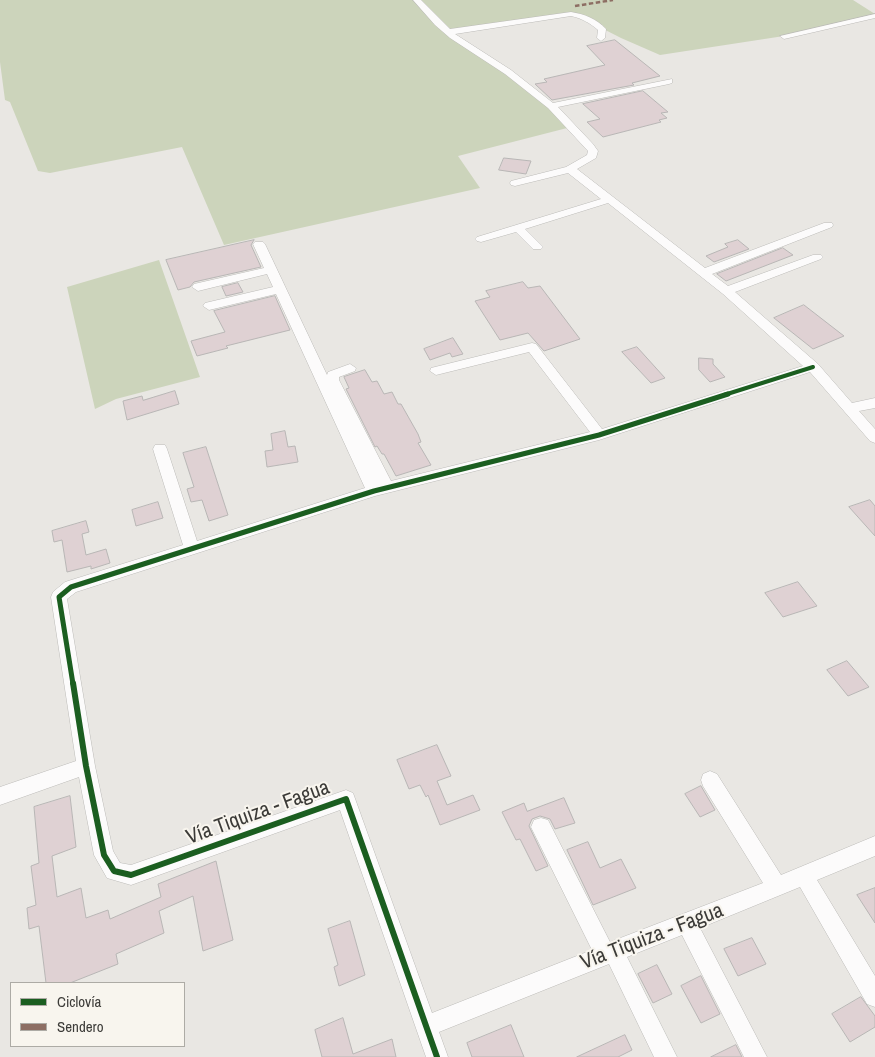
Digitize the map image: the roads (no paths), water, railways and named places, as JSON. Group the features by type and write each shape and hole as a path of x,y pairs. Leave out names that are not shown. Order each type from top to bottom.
{"street":[{"path":"417,0 449,32 508,72 551,106 593,150 592,156 570,168 515,183"},
{"path":"449,32 571,14 582,16 599,26 602,29 600,38"},
{"path":"784,36 875,16"},
{"path":"551,106 669,81"},
{"path":"570,168 608,200 727,291 813,367 851,408 875,438"},
{"path":"481,239 494,232 518,228 608,200"},
{"path":"804,223 814,231"},
{"path":"703,273 828,225"},
{"path":"518,228 537,247"},
{"path":"259,244 380,490"},
{"path":"727,291 817,257"},
{"path":"198,287 271,270"},
{"path":"209,306 280,289"},
{"path":"436,371 532,347 599,434"},
{"path":"0,796 86,766 59,597 71,587 380,490 599,434 813,367"},
{"path":"350,368 333,375 333,380 380,490"},
{"path":"851,408 875,403"},
{"path":"160,450 192,549"},
{"name":"Vía Tiquiza - Fagua","path":"86,766 104,856 114,871 131,875 346,799 426,1026 609,952 687,924 875,846"},
{"path":"710,780 777,887"},
{"path":"541,827 587,922 609,952 666,1057"},
{"path":"804,876 875,996"},
{"path":"687,924 756,1057"},
{"path":"426,1026 437,1057"}]}
